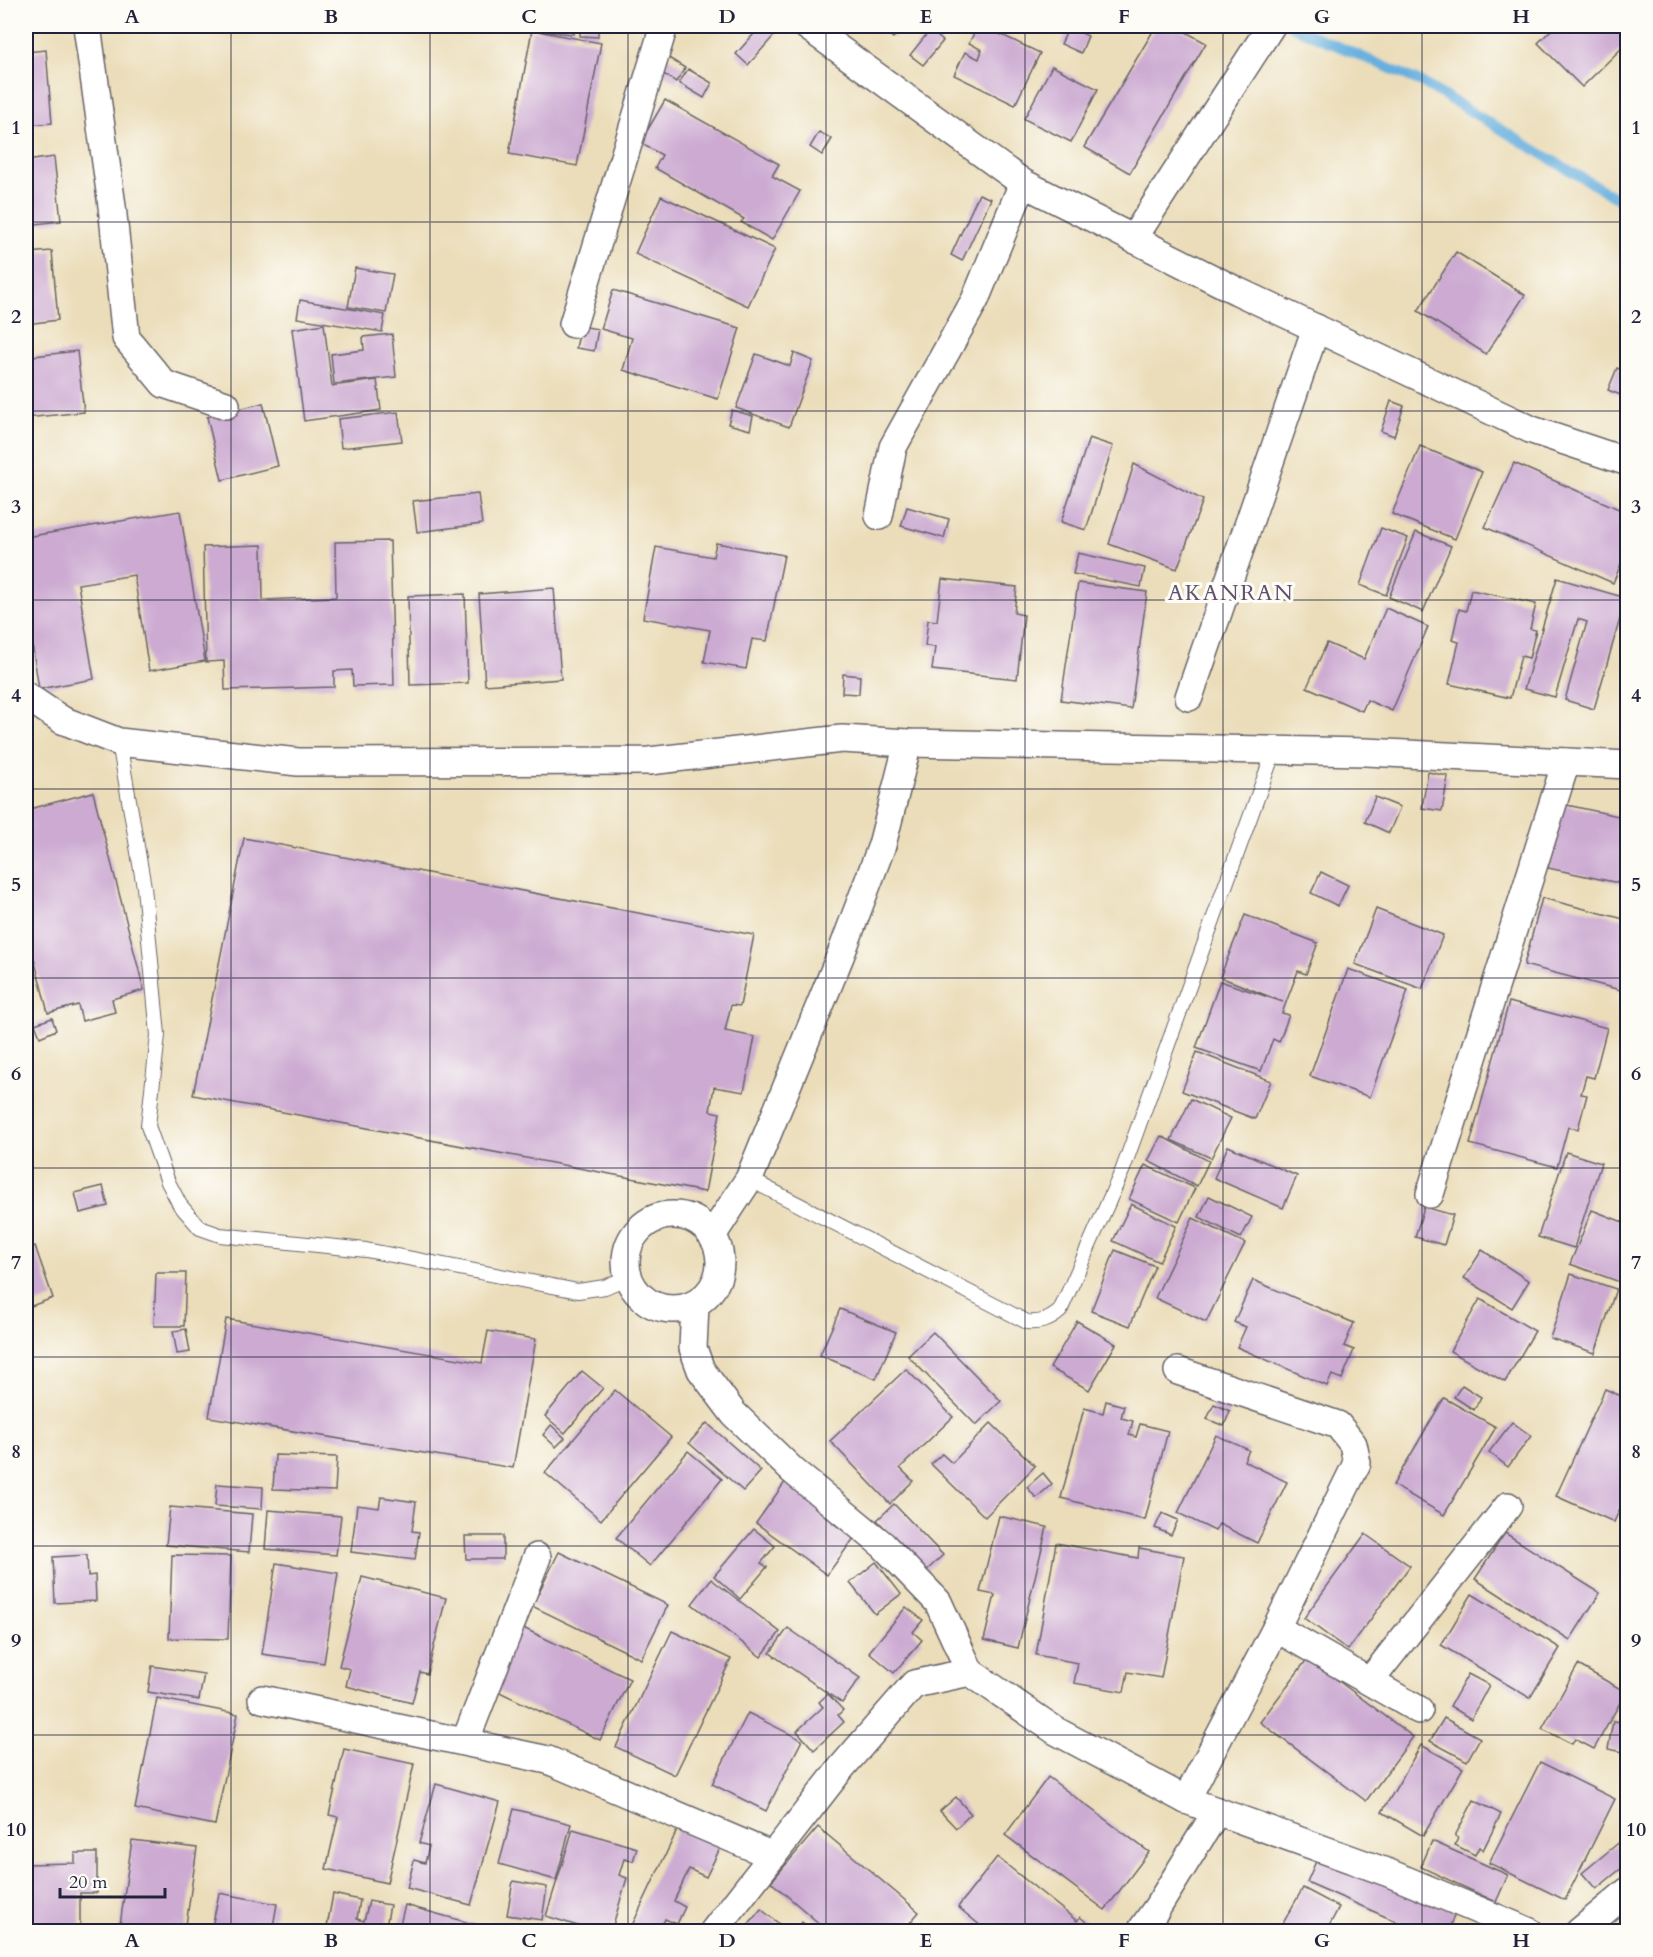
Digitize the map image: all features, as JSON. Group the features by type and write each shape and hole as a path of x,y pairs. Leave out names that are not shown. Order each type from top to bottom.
{"street":[{"path":"87,26 112,206 126,338 164,384 226,405"},
{"path":"573,324 664,26"},
{"path":"807,26 1023,183 1316,328 1532,430 1628,462"},
{"path":"1133,239 1271,26"},
{"path":"879,516 893,447 975,300 1023,183"},
{"path":"1189,697 1316,328"},
{"path":"26,696 62,720 119,742 298,762 649,761 842,739 908,743 1366,752 1628,765"},
{"path":"713,1234 748,1179 841,954 882,845 908,743"},
{"path":"1430,1194 1566,762"},
{"path":"665,1214 692,1217 713,1234 722,1259 714,1286 695,1305 668,1309 643,1299 628,1277 627,1249 640,1226 665,1214"},
{"path":"695,1305 693,1348 701,1370 734,1414 793,1471 883,1545 938,1602 970,1672 1056,1731 1186,1800 1389,1872 1530,1932"},
{"path":"1178,1371 1338,1425 1353,1444 1357,1463 1276,1628 1186,1800"},
{"path":"1370,1681 1508,1506"},
{"path":"465,1742 537,1557"},
{"path":"1276,1628 1419,1710"},
{"path":"713,1932 842,1767 914,1684 970,1672"},
{"path":"262,1699 548,1760 773,1856"},
{"path":"1140,1932 1217,1811"},
{"path":"1579,1932 1628,1891"}],"lane":[{"path":"119,742 144,887 158,1035 148,1126 168,1182 180,1205 200,1227 220,1235 366,1250 578,1291 605,1287 628,1277"},
{"path":"748,1179 1028,1322 1040,1323 1052,1318 1060,1311 1123,1169 1274,751"}],"building":[{"path":"540,26 575,26 574,34 540,31"},
{"path":"580,26 598,26 598,37 580,36"},
{"path":"761,26 773,26 779,30 748,65 736,54"},
{"path":"878,26 904,26 893,38"},
{"path":"978,26 983,26 1040,53 1015,105 954,75 965,52 979,59 982,50 969,43"},
{"path":"1156,26 1175,26 1206,43 1130,173 1084,147"},
{"path":"1555,26 1616,26 1628,37 1628,42 1582,87 1538,43"},
{"path":"1069,27 1088,36 1081,53 1061,44"},
{"path":"532,30 601,43 577,166 509,154"},
{"path":"930,30 943,41 923,65 910,55"},
{"path":"46,50 52,123 26,125 26,52"},
{"path":"667,57 685,68 676,82 659,71"},
{"path":"1052,66 1098,89 1071,142 1024,119"},
{"path":"688,69 712,83 704,98 679,83"},
{"path":"665,100 779,164 772,176 800,191 772,240 741,222 744,219 655,168 662,155 640,143"},
{"path":"819,132 832,139 822,155 810,147"},
{"path":"54,157 61,221 26,225 26,161"},
{"path":"979,194 991,199 962,261 951,255"},
{"path":"661,196 775,249 748,306 635,254"},
{"path":"52,251 58,320 26,324 26,253"},
{"path":"1456,252 1525,295 1486,354 1418,311"},
{"path":"355,268 393,274 386,313 348,307"},
{"path":"613,290 740,328 718,399 623,370 632,338 601,329"},
{"path":"300,300 385,315 382,332 297,318"},
{"path":"324,324 332,386 377,380 381,410 304,421 292,329"},
{"path":"581,326 598,329 594,351 576,348"},
{"path":"392,334 396,377 334,384 331,354 364,350 363,337"},
{"path":"77,351 84,412 26,418 26,357"},
{"path":"794,353 813,361 789,427 736,408 756,354 790,366"},
{"path":"1617,368 1628,373 1628,398 1608,390"},
{"path":"1391,401 1404,406 1394,436 1381,431"},
{"path":"263,403 278,466 222,480 207,417"},
{"path":"732,410 753,416 750,430 728,424"},
{"path":"398,412 402,441 341,448 338,419"},
{"path":"1089,438 1113,446 1086,530 1061,522"},
{"path":"1420,446 1482,472 1455,539 1392,514"},
{"path":"1514,463 1628,513 1628,558 1624,557 1613,583 1485,527"},
{"path":"1134,464 1203,500 1177,569 1109,544"},
{"path":"478,494 482,524 417,532 413,501"},
{"path":"907,507 949,519 944,538 901,526"},
{"path":"180,511 205,661 149,671 134,575 78,584 94,679 39,689 26,604 26,537"},
{"path":"1381,528 1408,538 1386,595 1360,585"},
{"path":"1416,532 1451,546 1423,612 1389,597"},
{"path":"390,541 394,685 353,686 352,670 334,671 334,687 225,690 224,661 206,662 203,547 262,545 263,600 336,597 335,542"},
{"path":"716,543 784,555 767,641 752,639 746,669 704,662 710,630 643,618 656,547 713,557"},
{"path":"1078,553 1145,568 1141,587 1073,574"},
{"path":"1557,578 1626,598 1594,709 1565,700 1587,622 1578,619 1555,697 1524,689"},
{"path":"942,579 1017,587 1014,613 1024,615 1017,679 932,670 935,647 925,646 928,620 937,621"},
{"path":"1078,583 1147,592 1131,709 1061,700"},
{"path":"554,588 561,679 485,685 479,594"},
{"path":"1471,590 1536,604 1530,629 1536,630 1529,658 1521,656 1510,698 1449,684 1459,642 1452,640 1459,609 1466,611"},
{"path":"465,594 468,683 410,685 408,596"},
{"path":"1386,608 1428,627 1392,711 1367,700 1362,711 1307,687 1327,643 1364,659"},
{"path":"843,674 860,676 859,694 842,693"},
{"path":"1428,772 1448,776 1442,811 1422,808"},
{"path":"93,792 144,990 112,999 115,1012 82,1021 78,1005 48,1013 26,927 26,810"},
{"path":"1375,797 1400,807 1389,833 1365,822"},
{"path":"1562,804 1628,818 1628,885 1548,868"},
{"path":"244,838 754,935 740,1006 731,1005 725,1031 755,1037 744,1092 714,1087 710,1111 720,1113 705,1192 193,1095"},
{"path":"1321,872 1348,885 1338,906 1311,893"},
{"path":"1542,898 1628,920 1628,992 1524,965"},
{"path":"1376,909 1443,935 1422,989 1355,964"},
{"path":"1245,915 1318,943 1306,974 1298,971 1282,1013 1289,1015 1279,1042 1273,1039 1261,1071 1196,1048 1220,981 1283,1002 1220,977"},
{"path":"1348,969 1408,990 1370,1097 1310,1076"},
{"path":"1509,1002 1607,1028 1594,1078 1586,1076 1581,1094 1587,1095 1578,1129 1568,1127 1557,1167 1470,1144"},
{"path":"52,1018 56,1030 40,1037 35,1024"},
{"path":"1197,1052 1271,1081 1255,1119 1182,1091"},
{"path":"1191,1099 1231,1118 1211,1158 1171,1140"},
{"path":"1161,1136 1209,1161 1197,1186 1148,1161"},
{"path":"1228,1146 1297,1176 1283,1208 1214,1178"},
{"path":"1566,1152 1601,1163 1574,1248 1538,1237"},
{"path":"1145,1165 1195,1188 1179,1222 1129,1199"},
{"path":"103,1186 108,1206 80,1213 75,1193"},
{"path":"1209,1196 1252,1217 1241,1238 1199,1217"},
{"path":"1131,1204 1176,1226 1159,1262 1113,1241"},
{"path":"1424,1207 1453,1215 1444,1245 1415,1237"},
{"path":"1592,1210 1628,1224 1628,1285 1570,1264"},
{"path":"1193,1218 1245,1243 1206,1322 1155,1298"},
{"path":"35,1246 53,1298 26,1308 26,1249"},
{"path":"1115,1250 1155,1266 1130,1326 1091,1311"},
{"path":"1482,1250 1529,1281 1512,1308 1464,1278"},
{"path":"156,1273 186,1273 184,1326 154,1326"},
{"path":"1571,1274 1616,1289 1595,1353 1550,1338"},
{"path":"1253,1280 1354,1323 1344,1346 1354,1350 1342,1379 1332,1375 1327,1386 1237,1347 1246,1327 1234,1322"},
{"path":"1480,1299 1535,1331 1505,1382 1450,1351"},
{"path":"840,1309 896,1332 876,1379 820,1355"},
{"path":"226,1319 482,1363 488,1331 536,1339 513,1468 209,1417"},
{"path":"1077,1321 1116,1344 1089,1390 1050,1368"},
{"path":"186,1329 190,1352 177,1354 173,1331"},
{"path":"933,1332 1001,1401 976,1425 908,1356"},
{"path":"906,1369 953,1417 900,1468 913,1481 890,1504 830,1441"},
{"path":"582,1371 603,1388 565,1433 545,1416"},
{"path":"1462,1385 1481,1397 1474,1410 1454,1397"},
{"path":"1605,1389 1628,1399 1628,1491 1614,1522 1556,1496"},
{"path":"615,1390 671,1437 601,1520 545,1473"},
{"path":"1444,1398 1496,1427 1444,1515 1393,1485"},
{"path":"1106,1401 1124,1406 1121,1418 1133,1421 1129,1435 1136,1437 1140,1424 1168,1431 1145,1520 1061,1498 1084,1408 1103,1413"},
{"path":"1214,1404 1230,1411 1224,1426 1207,1419"},
{"path":"1512,1422 1531,1436 1508,1467 1489,1452"},
{"path":"707,1423 761,1471 743,1491 689,1443"},
{"path":"991,1423 1035,1466 985,1517 931,1464 942,1454 952,1463"},
{"path":"551,1425 565,1438 556,1447 543,1435"},
{"path":"1216,1435 1249,1450 1244,1461 1287,1482 1257,1543 1219,1524 1215,1531 1178,1513"},
{"path":"688,1451 722,1479 650,1566 616,1538"},
{"path":"275,1455 337,1457 335,1491 273,1489"},
{"path":"1043,1473 1052,1484 1036,1498 1027,1487"},
{"path":"785,1482 836,1519 833,1523 843,1530 846,1526 857,1534 827,1575 756,1523"},
{"path":"217,1484 263,1487 262,1509 215,1506"},
{"path":"381,1497 416,1502 412,1531 419,1532 415,1560 351,1552 357,1505 379,1508"},
{"path":"894,1504 943,1555 926,1571 877,1520"},
{"path":"170,1507 252,1514 249,1552 166,1545"},
{"path":"268,1510 341,1516 336,1555 265,1549"},
{"path":"1162,1513 1178,1520 1171,1535 1155,1528"},
{"path":"999,1516 1047,1527 1018,1648 984,1640 995,1595 980,1592"},
{"path":"754,1529 775,1546 761,1563 767,1567 740,1599 714,1576"},
{"path":"1505,1533 1600,1593 1570,1640 1475,1579"},
{"path":"1365,1534 1410,1566 1348,1650 1304,1618"},
{"path":"465,1536 503,1536 503,1559 466,1559"},
{"path":"1056,1543 1138,1558 1139,1548 1184,1556 1161,1678 1128,1672 1124,1692 1074,1683 1078,1663 1036,1655"},
{"path":"559,1552 668,1605 641,1659 532,1606"},
{"path":"87,1555 88,1576 95,1575 96,1601 55,1603 53,1557"},
{"path":"172,1555 231,1556 228,1639 169,1638"},
{"path":"876,1562 901,1594 875,1614 850,1583"},
{"path":"276,1563 338,1573 324,1663 262,1654"},
{"path":"362,1577 446,1598 427,1674 420,1672 412,1703 346,1686 350,1669 339,1666"},
{"path":"711,1579 780,1632 761,1657 692,1604"},
{"path":"1472,1594 1560,1648 1530,1698 1441,1645"},
{"path":"906,1607 923,1620 913,1632 922,1640 894,1673 869,1652"},
{"path":"521,1627 630,1679 600,1740 491,1688"},
{"path":"788,1628 860,1678 842,1703 770,1653"},
{"path":"672,1631 731,1659 675,1775 616,1747"},
{"path":"1308,1658 1413,1737 1366,1801 1260,1722"},
{"path":"1578,1665 1626,1692 1594,1749 1575,1739 1572,1744 1542,1729"},
{"path":"152,1666 204,1674 199,1700 148,1692"},
{"path":"1468,1674 1489,1685 1471,1719 1450,1706"},
{"path":"828,1694 843,1710 838,1715 844,1722 814,1750 797,1731 823,1707 819,1702"},
{"path":"157,1698 238,1714 215,1825 135,1809"},
{"path":"748,1713 802,1740 766,1811 712,1784"},
{"path":"1444,1718 1480,1738 1467,1761 1430,1741"},
{"path":"1613,1721 1628,1723 1624,1752 1608,1749"},
{"path":"1421,1745 1463,1768 1423,1836 1382,1812"},
{"path":"344,1749 414,1764 387,1883 326,1869 338,1817 329,1815"},
{"path":"1540,1762 1615,1799 1565,1900 1489,1863"},
{"path":"1048,1777 1149,1852 1105,1910 1005,1835"},
{"path":"436,1784 500,1802 471,1905 407,1888 414,1860 425,1863 429,1846 419,1843"},
{"path":"956,1797 971,1814 956,1828 940,1811"},
{"path":"1474,1800 1501,1814 1483,1850 1479,1847 1475,1855 1455,1845 1458,1838 1455,1836"},
{"path":"514,1809 571,1824 556,1880 499,1864"},
{"path":"681,1822 723,1842 706,1877 689,1869 674,1901 685,1907 677,1924 665,1919 659,1932 629,1932"},
{"path":"818,1827 919,1912 902,1932 829,1932 771,1882"},
{"path":"573,1829 637,1848 633,1861 624,1859 619,1875 627,1878 611,1932 597,1932 546,1916"},
{"path":"1628,1835 1628,1863 1596,1889 1582,1873"},
{"path":"132,1840 197,1848 185,1932 119,1932"},
{"path":"1432,1841 1508,1875 1496,1902 1421,1867"},
{"path":"1320,1852 1456,1912 1447,1932 1420,1932 1307,1882"},
{"path":"75,1853 97,1853 97,1893 80,1893 80,1932 26,1932 26,1864 75,1863"},
{"path":"997,1857 1077,1921 1080,1917 1092,1927 1089,1932 988,1932 958,1907"},
{"path":"513,1881 547,1887 542,1920 507,1915"},
{"path":"1303,1888 1339,1907 1326,1932 1294,1932 1282,1925"},
{"path":"219,1893 277,1904 272,1932 211,1932"},
{"path":"333,1894 360,1900 357,1919 364,1921 369,1901 390,1905 385,1932 326,1932"},
{"path":"405,1905 495,1930 494,1932 398,1932"},
{"path":"761,1909 789,1932 742,1932"},
{"path":"802,1922 814,1932 794,1932"},
{"path":"922,1922 933,1932 914,1932"}],"waterway":[{"path":"1291,26 1421,82 1628,205"}],"district":[{"name":"AKANRAN","path":"1231,593"}]}
